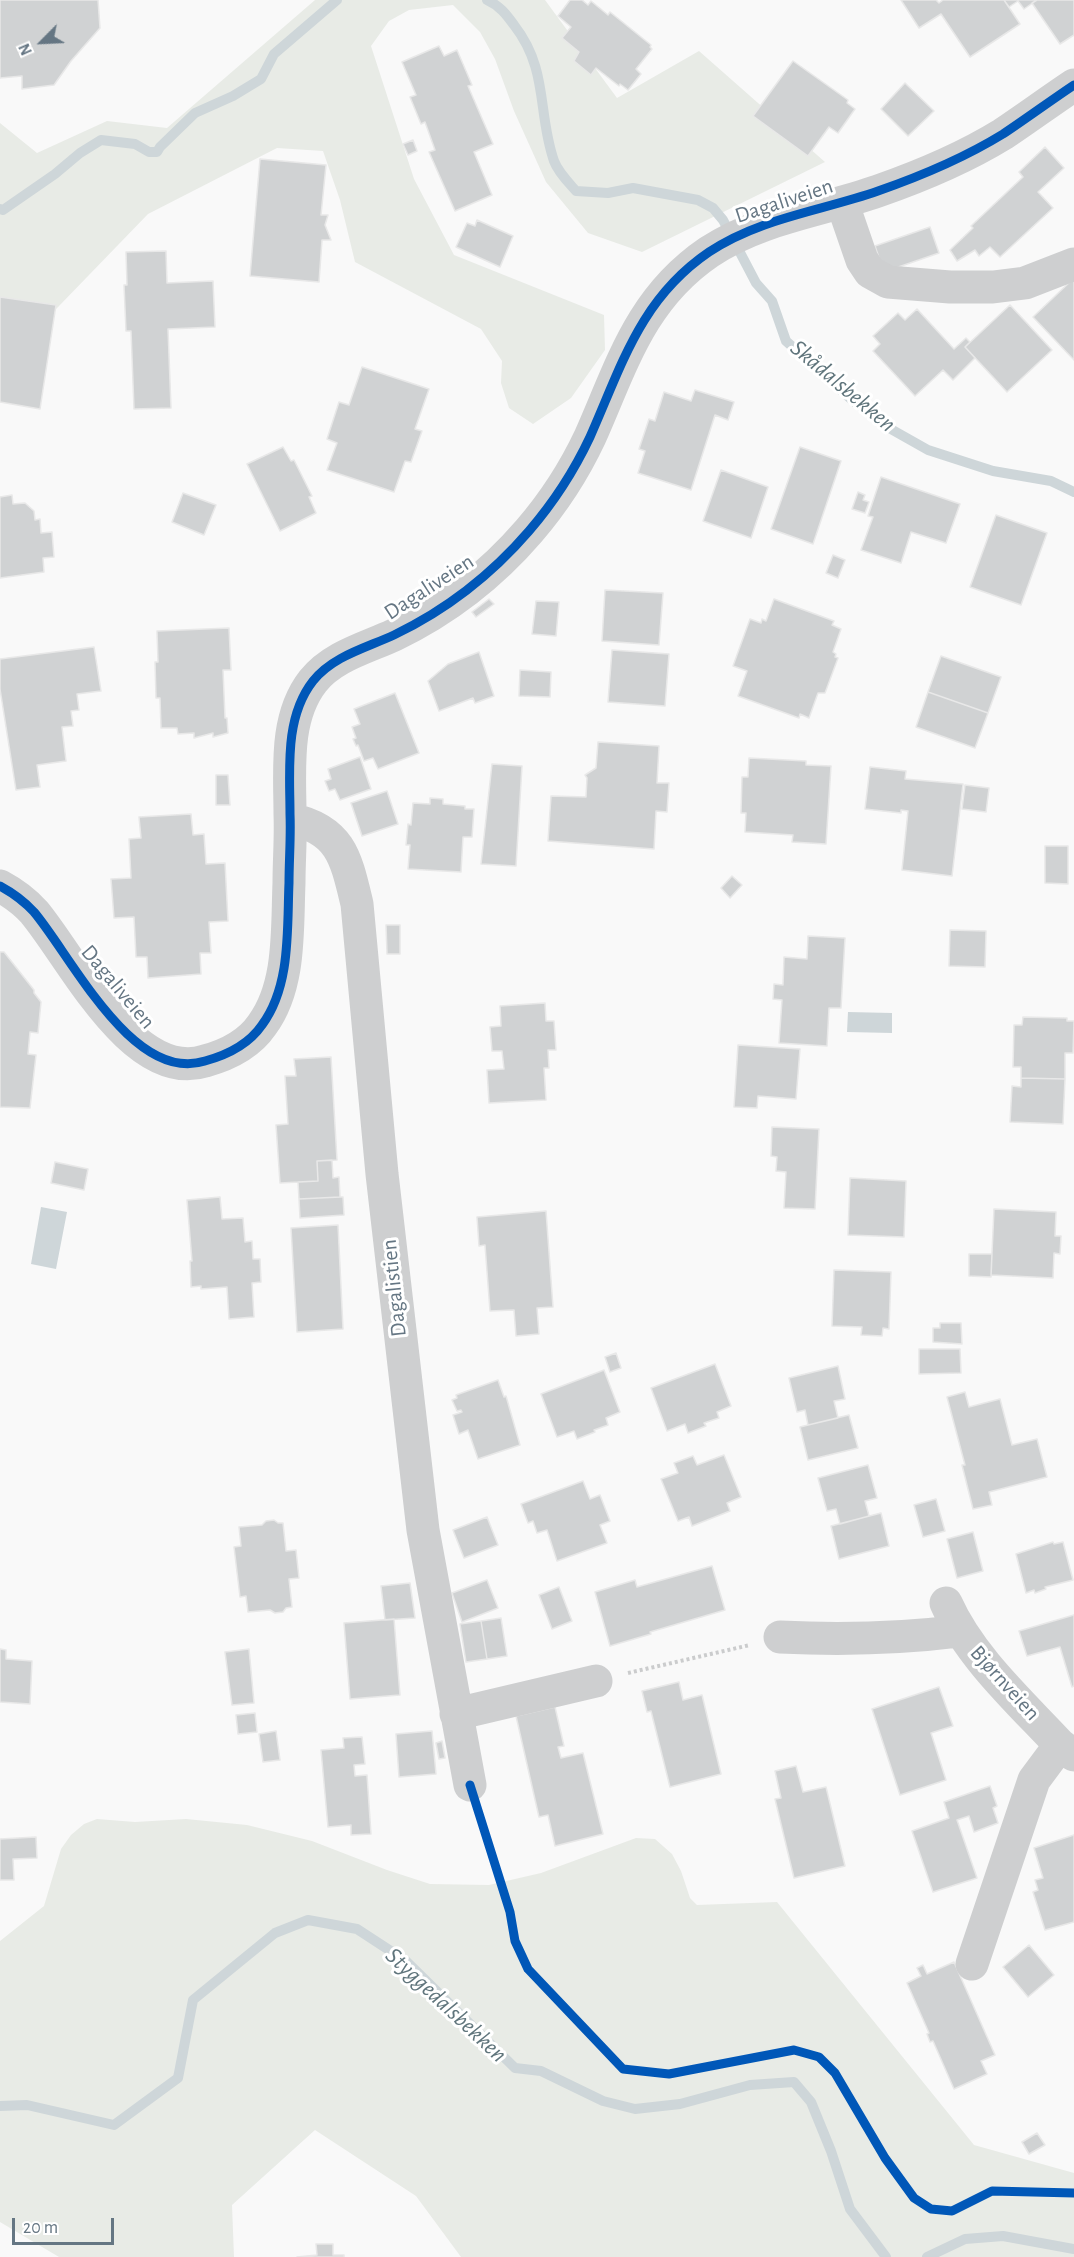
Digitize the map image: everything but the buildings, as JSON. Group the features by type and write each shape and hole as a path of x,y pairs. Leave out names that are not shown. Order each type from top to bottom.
{"street":[{"name":"Dagaliveien","path":"0,886 14,894 32,910 106,1010 145,1050 181,1064 199,1064 231,1051 249,1040 262,1026 273,1007 280,984 287,942 291,819 290,745 302,698 312,682 327,666 394,634 459,596 482,579 527,534 567,481 641,325 651,308 677,277 728,241 763,225 923,175 961,157 1002,134 1074,85"},
{"path":"842,202 862,260 870,272 888,282 950,287 993,287 1025,283 1074,264"},
{"name":"Dagalistien","path":"291,819 310,823 324,831 334,841 350,876 357,904 401,1355 423,1530 470,1785"},
{"name":"Bjørnveien","path":"780,1637 833,1640 903,1639 953,1617 980,1657 1067,1750"},
{"path":"456,1714 596,1681"},
{"path":"972,1964 1034,1780 1067,1750"}],"path":[{"path":"596,1681 780,1637"}],"shaded area":[{"path":"315,0 545,0 617,98 699,51 825,162 642,252 588,233 546,182 514,111 495,59 480,32 453,5 409,10 389,21 371,46 414,179 454,255 604,315 605,350 571,398 533,424 509,408 501,383 502,361 481,329 355,262 340,200 323,151 277,148 148,214 0,367 0,123 37,153 107,121 167,128"},
{"path":"848,1012 892,1013 892,1033 847,1032"},
{"path":"41,1207 67,1212 56,1269 31,1264"},
{"path":"97,1819 135,1822 186,1819 247,1825 312,1841 430,1884 489,1885 541,1873 636,1838 655,1839 672,1854 681,1871 690,1898 697,1905 777,1902 974,2145 1074,2173 1074,2257 461,2257 416,2196 315,2130 232,2205 234,2257 59,2257 0,2222 0,1941 44,1906 61,1849 71,1835 84,1824"}],"waterway":[{"name":"Skådalsbekken","path":"0,209 3,210 101,140 135,144 149,152 157,152 195,113 233,96 261,79 274,54 337,0"},
{"name":"Skådalsbekken","path":"487,0 496,5 514,25 533,58 554,161 576,191 608,193 633,188 698,200 713,208 723,220 756,283 772,301 786,341 851,399 889,428 928,450 993,471 1051,481 1074,492"},
{"name":"Styggedalsbekken","path":"0,2106 27,2105 114,2125 178,2078 193,2000 275,1933 308,1920 357,1929 406,1961 515,2068 541,2071 603,2101 635,2109 680,2104 750,2085 794,2082 811,2102 831,2151 850,2209 886,2257"},
{"name":"Styggedalsbekken","path":"927,2257 965,2239 1003,2236 1074,2249"}],"cycle path":[{"path":"0,886 18,897 34,912 107,1012 129,1036 153,1054 179,1063 205,1061 221,1056 251,1038 271,1010 283,975 288,919 291,745 297,711 313,681 321,672 340,659 394,635 432,614 467,590 515,547 547,509 577,462 624,359 649,312 685,270 709,252 749,231 791,216 878,191 958,159 1003,134 1074,85"},
{"path":"470,1785 510,1912 515,1941 528,1969 623,2069 669,2074 794,2050 819,2057 835,2073 885,2158 914,2198 931,2209 952,2211 992,2191 1074,2193"}]}
